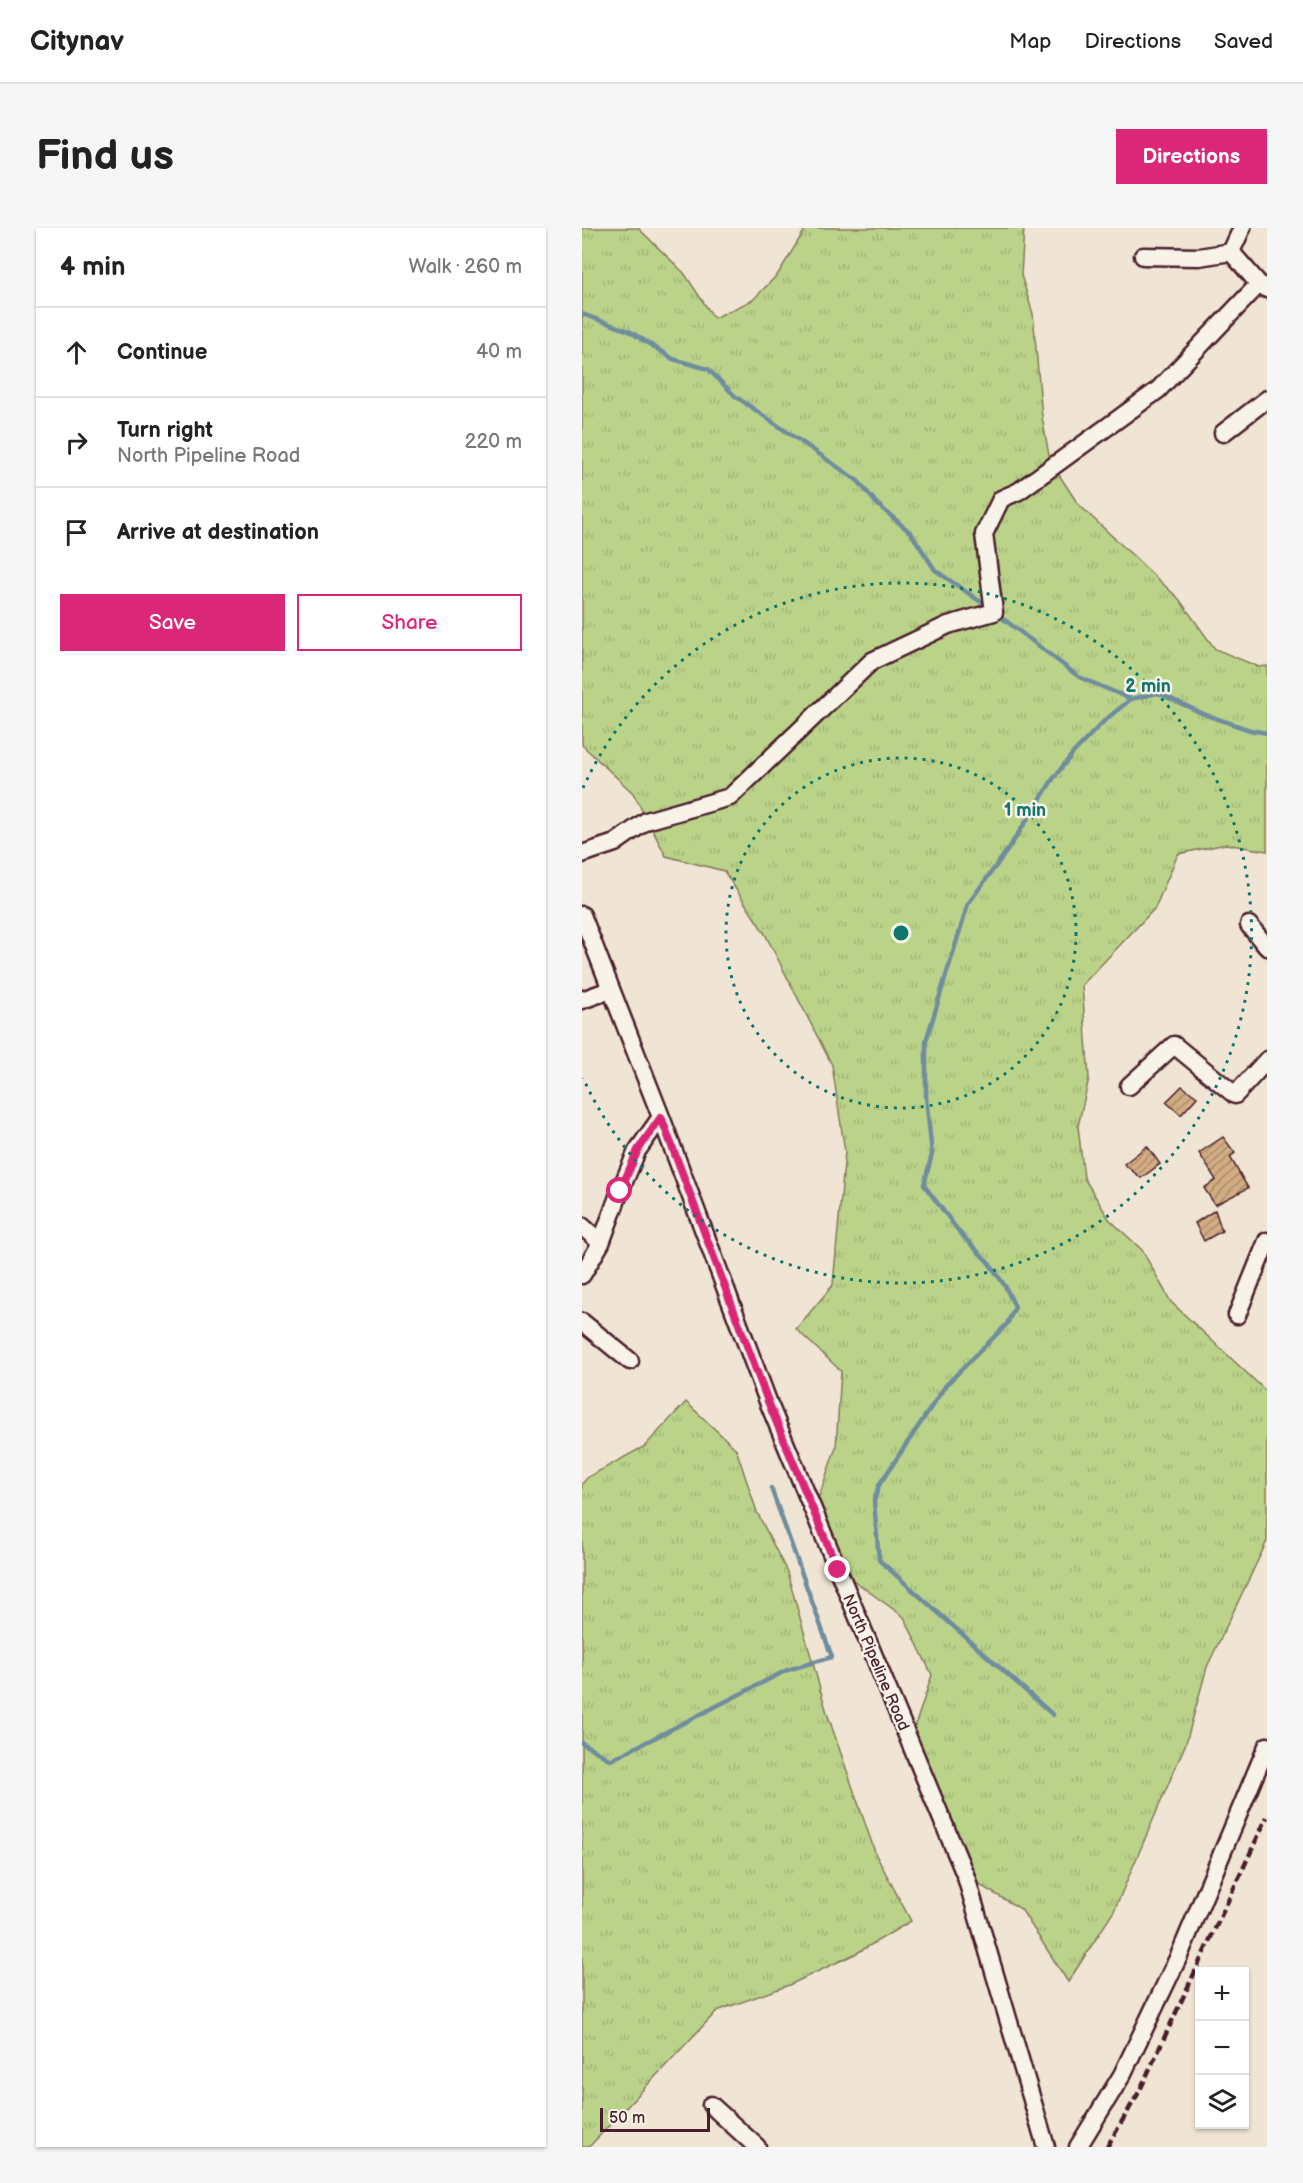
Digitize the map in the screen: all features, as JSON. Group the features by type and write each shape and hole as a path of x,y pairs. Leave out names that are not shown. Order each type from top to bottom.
{"street":[{"path":"1231,252 1242,228"},
{"path":"1143,256 1199,257 1231,252"},
{"path":"582,854 615,843 646,821 730,797 872,662 948,625 994,612 984,534 1001,499 1019,491 1158,390 1263,286 1231,252"},
{"path":"1223,433 1267,399"},
{"name":"North Pipeline Road","path":"582,915 769,1404 966,1877 1046,2147"},
{"path":"1249,925 1267,947"},
{"path":"582,1000 610,990"},
{"path":"1129,1086 1174,1045 1235,1095 1267,1060"},
{"path":"582,1275 601,1243 638,1150 661,1117"},
{"path":"582,1226 601,1243"},
{"path":"1237,1315 1267,1241"},
{"path":"582,1322 630,1360"},
{"path":"1078,2147 1122,2075 1179,1956 1267,1746"},
{"path":"711,2105 757,2147"}],"green space":[{"path":"582,228 638,228 684,273 714,318 753,300 778,274 806,228 1024,228 1021,275 1033,314 1042,417 1050,461 1078,504 1179,599 1215,649 1259,667 1267,666 1267,851 1226,844 1178,854 1155,908 1082,985 1089,1078 1078,1126 1084,1178 1109,1219 1142,1250 1171,1302 1267,1392 1267,1541 1207,1667 1186,1743 1114,1911 1068,1982 1021,1909 966,1877 910,1741 932,1675 904,1617 839,1570 814,1511 836,1447 841,1371 796,1329 833,1285 845,1152 832,1065 765,934 724,871 666,856 633,793 582,745"},
{"path":"686,1402 736,1449 757,1512 787,1572 827,1713 876,1855 911,1921 857,1953 789,1985 717,2011 589,2147 582,2147 582,1484 588,1477 645,1446"}],"building":[{"path":"1182,1086 1197,1097 1181,1115 1166,1102"},
{"path":"1223,1137 1235,1153 1230,1157 1248,1188 1215,1205 1204,1188 1216,1180 1199,1153"},
{"path":"1147,1146 1160,1164 1141,1178 1124,1164"},
{"path":"1215,1210 1222,1231 1204,1241 1195,1223"}],"waterway":[{"path":"582,314 629,331 673,359 708,369 735,396 858,481 877,504 911,533 935,570 988,607"},
{"path":"997,614 1079,677 1131,699"},
{"path":"1053,1715 879,1560 874,1501 879,1485 946,1385 1007,1324 1015,1307 1005,1286 989,1263 960,1233 924,1185 932,1154 926,1097 926,1041 968,904 1009,848 1053,779 1073,753 1104,721 1131,699 1158,693 1206,715 1250,730 1267,733"},
{"path":"582,1743 611,1760 787,1670 832,1657 771,1488"}],"railway":[{"path":"1107,2147 1139,2092 1267,1817"}],"route":[{"path":"620,1191 638,1150 661,1117 769,1404 838,1570"}]}
